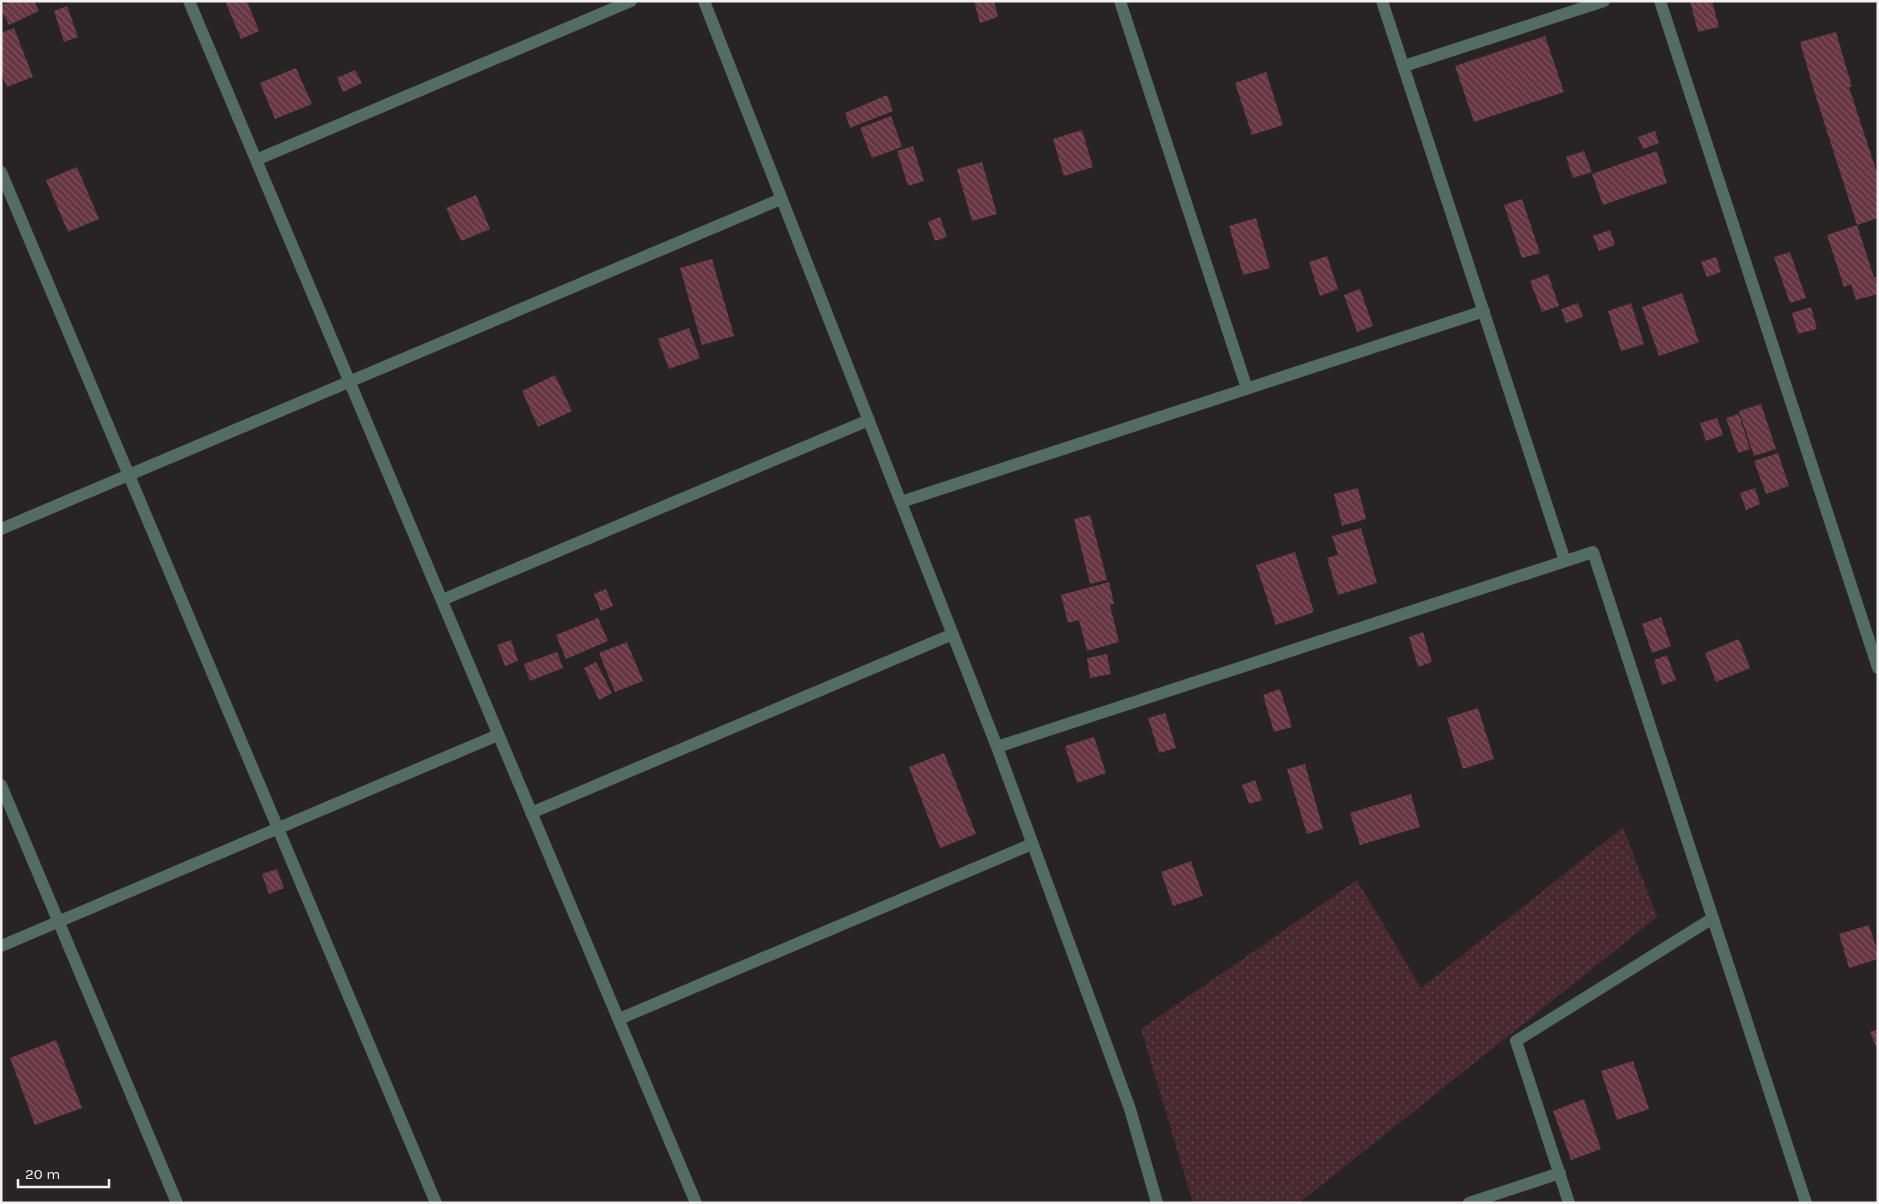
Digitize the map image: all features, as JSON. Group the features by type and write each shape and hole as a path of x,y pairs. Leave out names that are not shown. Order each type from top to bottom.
{"street":[{"path":"189,1 696,1203"},
{"path":"256,160 631,1"},
{"path":"704,1 997,747 1130,1109 1157,1203"},
{"path":"1120,1 1247,389"},
{"path":"1382,1 1566,561"},
{"path":"1404,66 1604,1"},
{"path":"1660,1 1878,668"},
{"path":"1,172 436,1203"},
{"path":"1,529 781,199"},
{"path":"901,502 1484,312"},
{"path":"442,600 869,420"},
{"path":"997,747 1593,552 1806,1203"},
{"path":"531,813 953,634"},
{"path":"1,946 498,735"},
{"path":"1,786 178,1203"},
{"path":"619,1019 1032,844"},
{"path":"1569,1203 1516,1041 1713,918"},
{"path":"1469,1203 1560,1173"}],"shaded area":[{"path":"1623,827 1657,917 1299,1203 1193,1203 1141,1029 1357,880 1421,988"}],"building":[{"path":"10,1 34,1 39,11 9,25 1,10 1,6"},
{"path":"225,1 247,1 259,31 241,39"},
{"path":"974,1 994,1 998,17 980,23"},
{"path":"1690,1 1712,1 1719,27 1698,32"},
{"path":"67,6 78,37 64,42 54,11"},
{"path":"14,28 33,77 7,87 1,73 1,33"},
{"path":"1836,32 1852,87 1849,87 1878,176 1878,218 1857,225 1800,42"},
{"path":"1545,36 1564,92 1474,122 1455,66"},
{"path":"296,68 312,104 275,119 260,83"},
{"path":"355,70 362,83 343,92 337,78"},
{"path":"1266,72 1283,125 1252,135 1235,83"},
{"path":"887,95 893,111 850,128 845,113"},
{"path":"891,116 902,147 872,158 860,128"},
{"path":"1082,130 1093,167 1064,176 1053,139"},
{"path":"1655,131 1659,143 1643,149 1638,137"},
{"path":"913,146 924,181 908,186 897,151"},
{"path":"1584,151 1592,172 1573,178 1566,157"},
{"path":"1657,151 1667,183 1603,205 1592,174"},
{"path":"982,162 997,214 972,221 957,169"},
{"path":"77,167 99,219 68,232 46,180"},
{"path":"476,195 490,229 461,241 446,208"},
{"path":"1522,199 1540,253 1522,258 1504,205"},
{"path":"940,217 947,237 935,241 928,222"},
{"path":"1256,218 1270,268 1243,275 1229,226"},
{"path":"1857,225 1874,277 1863,280 1876,277 1878,294 1856,300 1851,284 1844,287 1827,235"},
{"path":"1610,230 1615,245 1599,251 1593,236"},
{"path":"1790,252 1806,298 1790,303 1774,257"},
{"path":"1327,256 1338,289 1320,296 1309,262"},
{"path":"1716,257 1721,272 1707,277 1701,262"},
{"path":"712,259 734,336 702,345 680,268"},
{"path":"1548,274 1559,306 1542,312 1530,281"},
{"path":"1360,289 1373,326 1357,332 1344,295"},
{"path":"1682,293 1699,342 1659,356 1642,307"},
{"path":"1578,303 1583,317 1566,323 1561,309"},
{"path":"1631,303 1644,344 1621,351 1608,311"},
{"path":"1811,307 1817,329 1798,334 1792,313"},
{"path":"689,328 700,358 669,369 658,339"},
{"path":"555,375 572,411 538,427 522,391"},
{"path":"1761,404 1776,449 1754,456 1739,411"},
{"path":"1739,414 1750,449 1738,453 1726,418"},
{"path":"1717,418 1723,435 1706,441 1700,423"},
{"path":"1778,453 1789,486 1766,494 1754,461"},
{"path":"1358,488 1366,519 1342,526 1334,494"},
{"path":"1755,488 1760,504 1746,510 1740,493"},
{"path":"1090,515 1107,580 1090,584 1074,519"},
{"path":"1361,528 1377,583 1338,595 1327,558 1338,555 1332,536"},
{"path":"1295,552 1314,612 1276,625 1256,565"},
{"path":"1109,582 1114,604 1110,605 1119,642 1087,651 1079,620 1068,623 1061,595"},
{"path":"606,589 613,606 601,611 594,594"},
{"path":"1661,617 1671,646 1652,653 1642,624"},
{"path":"598,618 608,641 566,659 556,635"},
{"path":"1423,632 1432,662 1418,667 1409,637"},
{"path":"1739,639 1750,668 1716,682 1705,653"},
{"path":"511,640 518,661 505,666 497,645"},
{"path":"627,642 643,681 615,692 599,653"},
{"path":"557,652 563,668 530,681 524,664"},
{"path":"1107,654 1111,674 1090,678 1087,658"},
{"path":"1667,655 1676,680 1662,685 1654,660"},
{"path":"596,662 612,693 599,700 584,668"},
{"path":"1280,689 1292,727 1274,732 1263,695"},
{"path":"1478,708 1494,759 1463,769 1447,718"},
{"path":"1165,713 1176,748 1159,753 1148,718"},
{"path":"1094,737 1106,773 1077,783 1065,746"},
{"path":"944,753 976,834 940,848 909,767"},
{"path":"1305,764 1323,829 1307,834 1287,769"},
{"path":"1255,780 1262,800 1249,804 1242,785"},
{"path":"1411,794 1420,827 1360,845 1350,813"},
{"path":"1191,861 1203,896 1173,906 1161,872"},
{"path":"277,869 284,888 269,894 262,874"},
{"path":"1869,925 1878,953 1878,959 1849,968 1839,934"},
{"path":"1878,1029 1878,1052 1870,1032"},
{"path":"56,1040 82,1108 35,1125 10,1058"},
{"path":"1633,1061 1649,1109 1617,1120 1601,1071"},
{"path":"1584,1099 1601,1149 1571,1160 1553,1111"}]}
